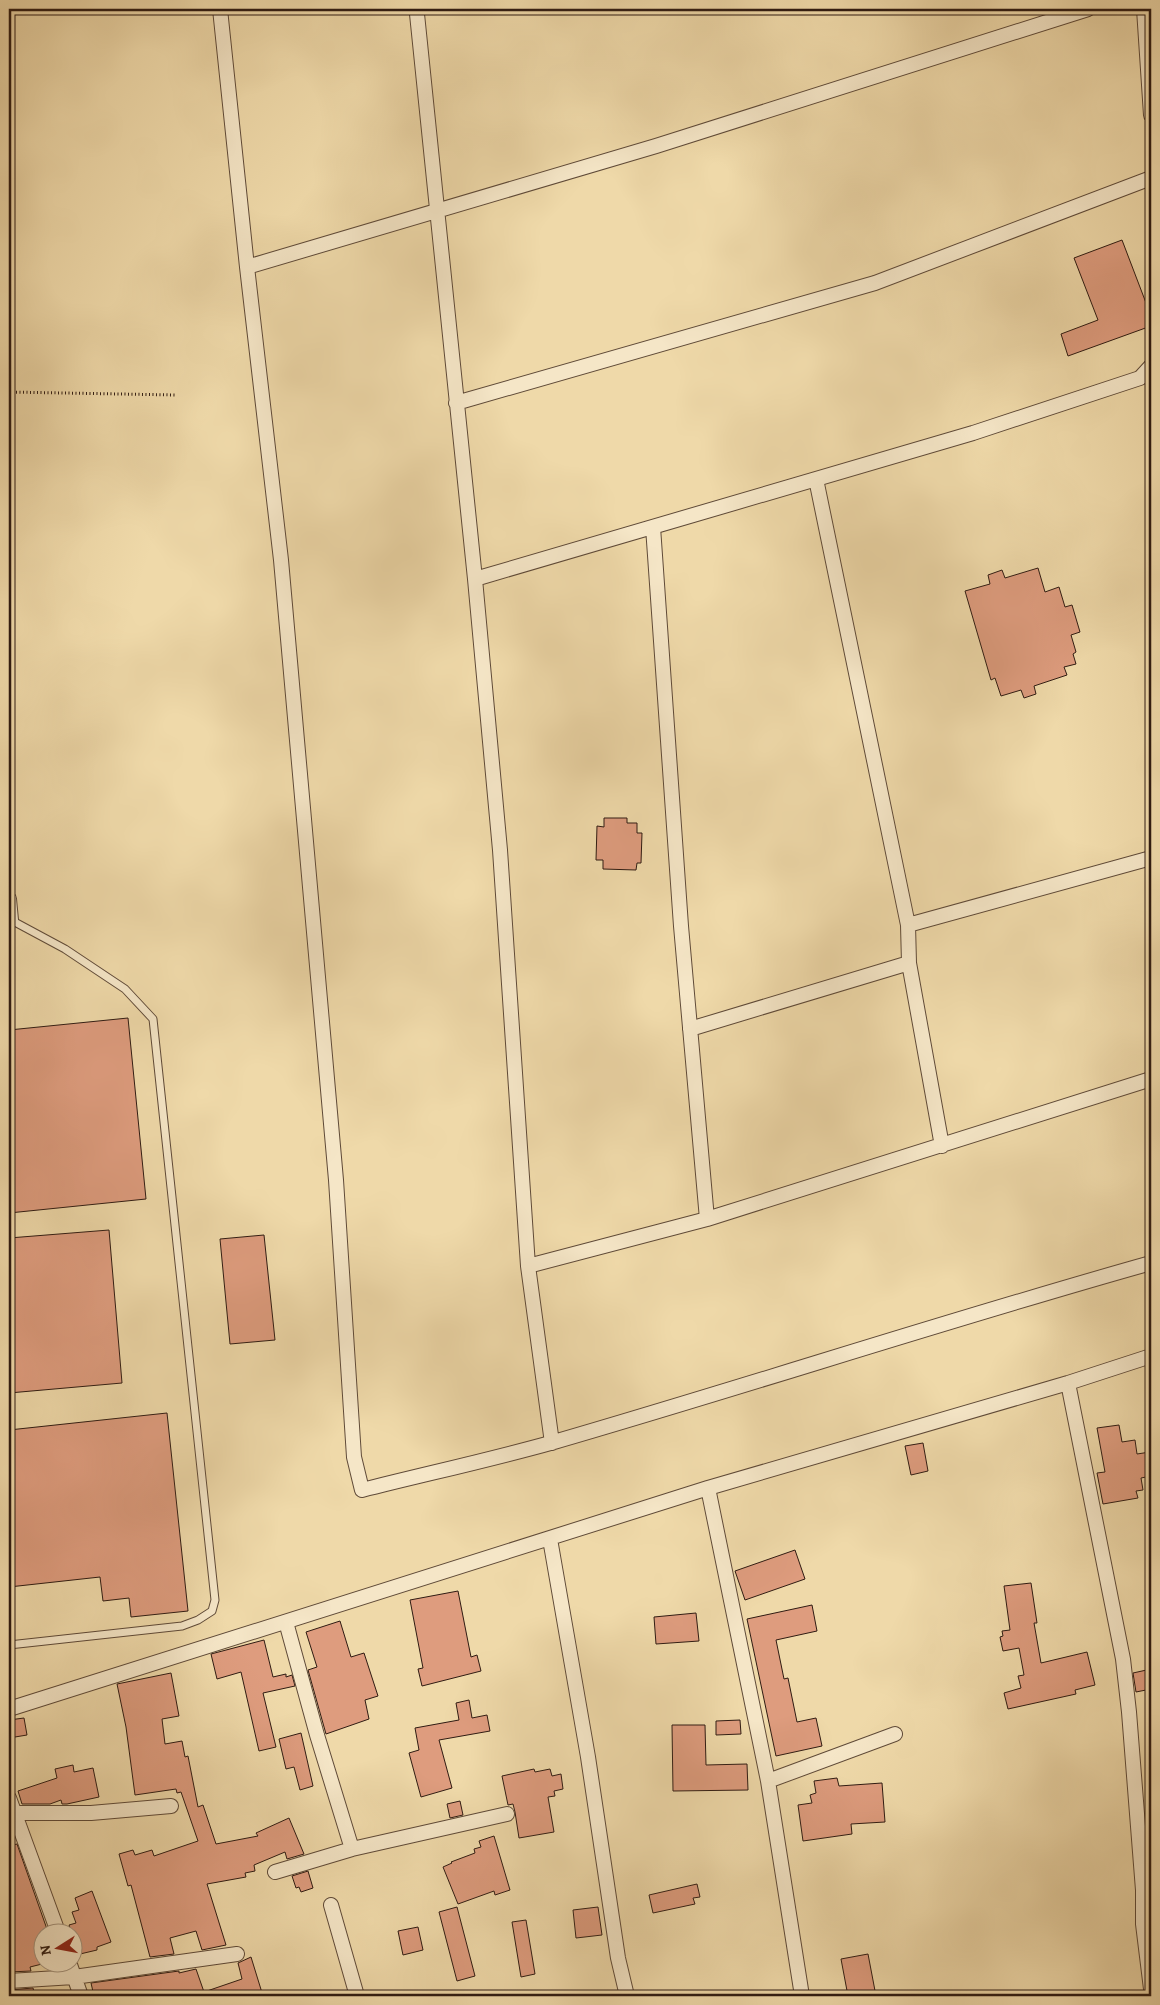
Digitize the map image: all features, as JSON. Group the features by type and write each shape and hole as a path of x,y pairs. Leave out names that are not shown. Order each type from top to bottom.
{"street":[{"path":"220,9 281,560 336,1180 354,1457 362,1490 552,1443 936,1328 1034,1296 1151,1263"},
{"path":"419,9 417,14 475,579 500,850 528,1266 552,1443"},
{"path":"247,266 656,146 1088,9"},
{"path":"1144,9 1151,115"},
{"path":"456,403 875,283 1151,178"},
{"path":"475,579 973,433 1140,378 1151,366"},
{"path":"816,479 908,925 909,963 942,1146"},
{"path":"652,527 680,926 707,1219"},
{"path":"908,925 1151,858"},
{"path":"9,899 10,924"},
{"path":"690,1030 909,963"},
{"path":"528,1266 707,1219 942,1146 1151,1078"},
{"path":"9,1709 708,1488 1068,1383 1151,1356"},
{"path":"1068,1383 1123,1658 1143,1890 1143,1924 1151,1989"},
{"path":"708,1488 768,1782 799,1987 802,1996"},
{"path":"550,1539 588,1757 618,1958 627,1996"},
{"path":"286,1622 317,1735 352,1849"},
{"path":"768,1782 895,1734"},
{"path":"9,1798 12,1813 54,1922"},
{"path":"12,1813 91,1813 171,1806"},
{"path":"275,1872 352,1849 507,1814"},
{"path":"331,1905 357,1996"},
{"path":"9,1981 74,1977 236,1954"},
{"path":"72,1972 81,1996"}],"lane":[{"path":"9,1645 182,1626 198,1620 212,1611 215,1600 153,1019 126,989 64,949 10,924"}],"path":[{"path":"9,392 175,395"}],"building":[{"path":"1122,240 1151,316 1151,326 1068,356 1061,334 1098,320 1074,258"},
{"path":"1038,568 1045,592 1059,587 1065,607 1072,605 1080,632 1071,635 1076,652 1073,654 1076,664 1064,667 1067,675 1034,686 1036,694 1024,698 1021,690 1001,696 995,678 991,680 965,591 990,584 988,575 1002,570 1005,578"},
{"path":"604,818 627,818 627,823 637,823 637,833 642,833 641,863 637,863 636,870 603,869 603,860 596,860 597,826 604,827"},
{"path":"128,1018 146,1199 9,1213 9,1030"},
{"path":"109,1230 122,1383 9,1393 9,1238"},
{"path":"264,1235 275,1340 230,1344 220,1239"},
{"path":"167,1413 188,1611 131,1617 129,1598 103,1601 100,1577 9,1587 9,1430"},
{"path":"1119,1425 1122,1442 1135,1440 1137,1454 1150,1452 1151,1476 1141,1478 1143,1490 1136,1491 1138,1498 1103,1504 1097,1473 1105,1472 1097,1428"},
{"path":"923,1443 928,1471 911,1475 905,1446"},
{"path":"795,1550 805,1579 745,1600 735,1571"},
{"path":"1031,1583 1037,1623 1034,1623 1041,1663 1087,1652 1095,1685 1075,1690 1076,1694 1008,1709 1004,1693 1021,1688 1018,1676 1024,1675 1019,1648 1003,1651 1000,1637 1003,1636 1002,1631 1010,1630 1004,1586"},
{"path":"458,1591 471,1657 477,1655 481,1671 422,1686 418,1669 423,1668 410,1600"},
{"path":"812,1605 817,1631 776,1640 784,1679 788,1678 797,1722 816,1718 822,1746 776,1756 747,1619"},
{"path":"696,1613 699,1641 656,1644 654,1617"},
{"path":"340,1621 351,1657 364,1653 378,1696 365,1700 369,1719 326,1734 308,1670 317,1667 306,1632"},
{"path":"264,1640 273,1677 286,1674 286,1677 292,1675 295,1686 263,1693 276,1747 259,1751 241,1672 217,1679 211,1654"},
{"path":"1151,1669 1151,1689 1136,1692 1133,1673"},
{"path":"171,1673 179,1716 162,1719 165,1744 182,1741 185,1757 188,1756 198,1807 203,1805 216,1844 258,1836 256,1833 289,1818 304,1854 287,1859 285,1852 254,1865 255,1871 245,1873 246,1877 207,1884 226,1945 202,1950 196,1931 170,1938 174,1954 150,1957 131,1885 128,1886 119,1854 133,1850 135,1855 152,1850 154,1856 198,1841 181,1792 177,1793 176,1789 135,1795 126,1727 117,1684"},
{"path":"469,1700 472,1718 487,1715 490,1731 439,1740 452,1788 421,1797 409,1753 419,1750 415,1728 459,1720 456,1703"},
{"path":"24,1718 27,1735 9,1738 9,1720"},
{"path":"740,1720 741,1734 716,1735 716,1721"},
{"path":"672,1725 705,1725 706,1765 747,1764 748,1790 673,1791"},
{"path":"301,1733 313,1786 300,1790 294,1767 286,1769 279,1739"},
{"path":"73,1765 74,1772 93,1768 99,1797 67,1804 62,1804 61,1800 50,1804 22,1804 18,1791 57,1778 55,1769"},
{"path":"534,1769 535,1772 550,1769 552,1776 561,1774 563,1789 554,1791 555,1796 548,1797 554,1832 519,1838 513,1804 508,1805 502,1776"},
{"path":"837,1778 839,1786 882,1783 885,1822 851,1824 852,1834 803,1841 798,1805 812,1803 810,1795 816,1793 814,1781"},
{"path":"460,1801 463,1815 450,1818 447,1804"},
{"path":"494,1836 510,1890 495,1895 494,1891 458,1904 443,1867 475,1853 474,1849 481,1847 479,1841"},
{"path":"17,1844 44,1922 32,1922 31,1971 9,1972 9,1846"},
{"path":"308,1871 313,1888 301,1892 299,1887 296,1888 292,1876"},
{"path":"697,1884 700,1897 693,1898 695,1904 653,1913 649,1895"},
{"path":"92,1891 111,1942 97,1947 97,1950 82,1954 82,1922 76,1922 72,1912 79,1910 75,1898"},
{"path":"457,1907 475,1976 457,1981 439,1912"},
{"path":"598,1907 602,1935 576,1938 573,1910"},
{"path":"526,1920 535,1974 521,1977 512,1922"},
{"path":"418,1927 423,1950 403,1955 398,1931"},
{"path":"868,1954 876,1996 848,1996 841,1959"},
{"path":"251,1957 263,1996 94,1996 91,1983 179,1971 179,1973 196,1969 204,1992 242,1979 238,1963"},
{"path":"33,1988 35,1996 9,1996 9,1990"}]}
